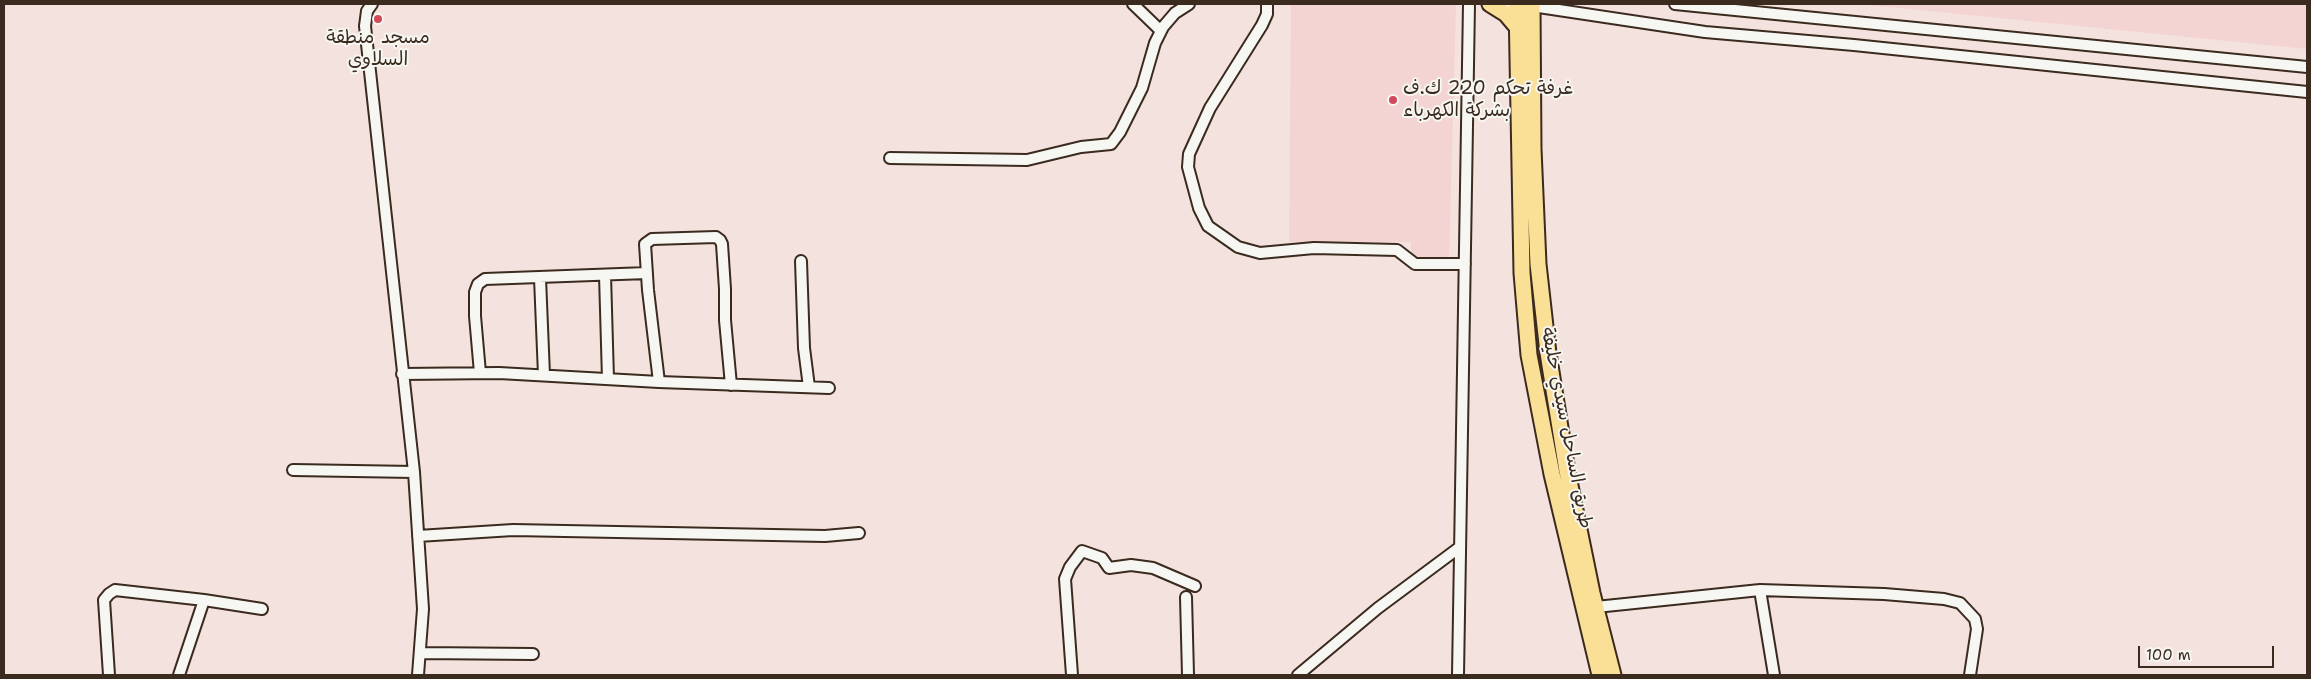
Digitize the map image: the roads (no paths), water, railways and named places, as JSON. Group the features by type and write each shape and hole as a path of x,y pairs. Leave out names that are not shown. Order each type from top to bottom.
{"highway":[{"path":"1490,4 1506,14 1517,27"},
{"name":"طريق الساحل سيدي خليفة","path":"1517,4 1522,273 1529,355 1542,429 1600,675"},
{"path":"1532,5 1533,149 1538,264 1548,353 1562,445 1596,607 1613,675"}],"street":[{"path":"372,4 367,11 365,26 414,472 423,609 418,675"},
{"path":"1133,4 1161,31"},
{"path":"890,158 1027,160 1081,147 1111,144 1120,132 1142,88 1149,61 1161,31 1175,13 1189,4"},
{"path":"1267,4 1267,14 1262,25 1210,108 1189,154 1190,176 1199,208 1208,226 1238,247 1260,252 1314,248 1397,250 1415,264 1465,264"},
{"path":"1458,675 1469,4"},
{"path":"1495,4 1532,5 1705,32 1854,45 2307,92"},
{"path":"1675,4 2307,68"},
{"path":"659,382 647,273 647,241 716,237 720,240 731,385"},
{"path":"801,261 804,348 809,387"},
{"path":"480,373 475,292 478,284 486,279 647,273"},
{"path":"605,274 608,379"},
{"path":"540,278 544,375"},
{"path":"402,374 480,373 544,375 659,382 829,388"},
{"path":"293,470 414,472"},
{"path":"418,536 514,530 825,536 859,533"},
{"path":"1298,675 1378,608 1460,547"},
{"path":"1072,675 1065,580 1070,567 1082,551 1102,558 1109,568 1131,565 1154,568 1195,586"},
{"path":"110,675 104,600 115,590 262,609"},
{"path":"1596,607 1760,590 1884,594 1944,599 1960,603 1976,619 1977,629 1970,675"},
{"path":"1760,590 1774,675"},
{"path":"1186,597 1188,675"},
{"path":"180,675 204,600"},
{"path":"420,653 533,654"}],"place":[{"name":"مسجد منطقة السلاوي","path":"378,19"},
{"name":"غرفة تحكم 220 ك.ف بشركة الكهرباء","path":"1393,100"}]}
